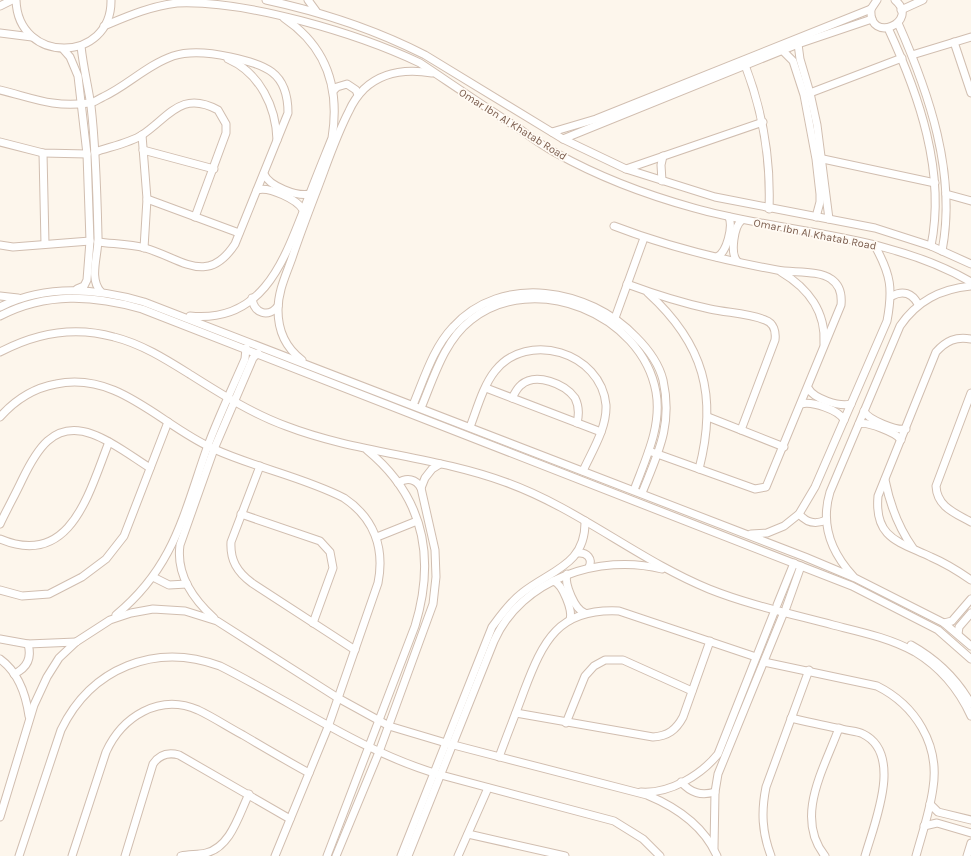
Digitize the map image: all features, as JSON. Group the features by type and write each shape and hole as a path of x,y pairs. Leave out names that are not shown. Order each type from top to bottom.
{"street":[{"path":"0,6 12,0"},
{"path":"16,0 18,15 21,23 32,37 46,46 63,49 81,46 94,38 104,26 109,16 111,0"},
{"name":"Omar Ibn Al Khatab Road","path":"269,0 316,11 384,35 425,55 563,139 626,169 715,197 769,209 876,228 931,246 971,264"},
{"path":"308,0 316,11"},
{"path":"552,132 596,119 874,3 872,19 878,26 888,28 898,23 900,19 901,10 896,0"},
{"path":"901,10 923,0"},
{"name":"Omar Ibn Al Khatab Road","path":"104,26 152,8 187,2 228,5 279,14 338,30 398,53 435,74 557,154 600,174 666,200 729,217 903,253 936,265 971,282"},
{"path":"176,313 198,316 220,314 241,306 272,279 288,250 332,138 335,120 333,92 326,67 318,51 307,37 279,14"},
{"path":"563,139 782,50 872,19"},
{"path":"898,23 912,55 933,117 940,150 946,194 947,218 942,251"},
{"path":"888,28 902,58 922,119 935,183 936,215 931,246"},
{"path":"0,33 32,37"},
{"path":"912,55 971,37"},
{"path":"954,42 971,93"},
{"path":"798,44 800,59 810,93 823,159 829,219"},
{"path":"81,46 82,64 90,103 95,152 98,242 94,280 101,292"},
{"path":"63,49 70,56 75,66 82,104 87,154 90,241 87,280 84,286 77,290"},
{"path":"782,50 793,61 796,68 810,121 820,194 816,217"},
{"path":"0,90 49,104 64,105 90,103 116,90 173,56 194,52 217,54 257,63 266,67 280,81 285,91 288,113 277,144 239,233 227,257 220,262 207,266 192,266 144,248 98,242"},
{"path":"217,54 246,70 264,91 273,111 277,127 277,144"},
{"path":"810,93 902,58"},
{"path":"745,65 763,122 769,169 769,209"},
{"path":"309,364 293,352 286,343 279,322 278,306 280,289 342,124 358,95 374,82 393,73 413,71 435,74"},
{"path":"333,92 337,87 347,84 356,90 358,95"},
{"path":"95,152 142,135 158,121 180,106 194,103 209,105 218,110 226,124 226,132 214,169 195,217"},
{"path":"626,169 763,122"},
{"path":"142,135 147,199 144,248"},
{"path":"0,142 43,153 87,154"},
{"path":"143,150 214,169"},
{"path":"43,153 44,244"},
{"path":"662,181 661,165 663,156"},
{"path":"823,159 935,183"},
{"path":"264,174 271,183 301,195 310,194"},
{"path":"257,190 268,189 293,200 304,210"},
{"path":"946,194 971,201"},
{"path":"147,199 239,233"},
{"path":"717,257 725,249 730,224 729,217"},
{"path":"737,261 732,250 738,223 742,220"},
{"path":"614,226 644,238 717,257 778,270 823,275 836,283 840,290 841,306 768,484 762,489 755,489 649,451"},
{"path":"615,318 644,238"},
{"path":"0,245 14,247 90,241"},
{"path":"748,534 767,533 784,526 799,514 815,487 887,321 892,296 888,272 875,246"},
{"path":"778,270 801,286 811,296 818,309 822,322 823,350"},
{"path":"627,284 680,302 766,320 774,328 775,340 741,430"},
{"path":"855,578 834,550 829,537 826,520 826,505 830,492 900,326 918,304 936,294 956,287 971,286"},
{"path":"0,307 22,298 49,292 77,290 101,292 131,298 176,313 748,534 855,578 944,623 971,646"},
{"path":"646,291 667,310 676,321 697,358 705,385 708,417 706,442 699,469"},
{"path":"892,296 902,292 907,293 916,300 918,304"},
{"path":"413,405 441,342 452,327 467,314 483,304 501,297 520,293 552,294 578,300 615,318 644,345 654,361 662,379 667,415 664,436 642,493"},
{"path":"0,296 22,298"},
{"path":"0,316 25,305 51,299 77,297 103,299 142,309 246,348 852,586 938,630 971,659"},
{"path":"252,298 253,305 262,313 269,314 278,306"},
{"path":"421,408 448,347 458,332 471,320 486,310 514,300 538,298 576,306 600,318 628,338 640,354 650,372 656,398 657,411 655,432 634,490"},
{"path":"0,347 33,333 54,328 96,328 137,339 284,425 313,436 366,449 472,471 505,482 536,494 673,572 707,588 888,640 917,654 930,663 950,682 962,699 971,716"},
{"path":"0,352 34,337 75,331 95,333 135,343 233,396 286,421 347,440 474,467 506,477 538,490 569,506 614,534 685,572 750,600"},
{"path":"971,339 957,338 949,341 936,352 902,440 878,496 877,504 882,525 897,542 935,558 971,580"},
{"path":"233,396 245,359 246,348"},
{"path":"470,427 494,372 507,359 524,351 542,348 559,352 576,359 596,379 603,391 606,405 605,419 601,432 583,471"},
{"path":"0,817 29,719 47,676 60,658 76,642 110,620 128,605 153,577 174,543 233,396 253,358 258,353"},
{"path":"512,398 518,387 527,381 537,380 554,383 574,398 578,406 577,423"},
{"path":"0,417 15,403 37,389 63,382 90,382 117,390 211,448 344,498 366,517 377,537 380,553 381,570 378,583 328,727 275,856"},
{"path":"486,388 601,432"},
{"path":"808,388 817,396 843,405 851,404"},
{"path":"970,396 936,486 938,499 942,505 971,522"},
{"path":"801,404 809,403 836,412 844,420"},
{"path":"864,411 870,418 897,429 906,429"},
{"path":"708,417 784,446"},
{"path":"0,590 22,596 49,594 74,582 100,564 116,548 124,536 168,422"},
{"path":"859,424 868,423 898,435 902,440"},
{"path":"0,524 34,456 44,443 59,434 76,431 93,434 109,442 150,468"},
{"path":"0,539 20,546 37,546 50,542 67,529 74,522 84,504 109,442"},
{"path":"211,448 180,545 179,554 181,569 187,584 205,610 217,621 338,698 389,726 449,744 626,790 647,796 666,804 685,815 714,848 717,856"},
{"path":"327,856 369,748 422,602 426,577 425,552 411,504 398,482 378,459 366,449"},
{"path":"336,856 389,726 432,604 436,577 435,550 422,488 425,478 432,469 440,464"},
{"path":"260,466 231,542 232,556 237,570 244,577 355,650"},
{"path":"398,482 411,479 416,481 422,488"},
{"path":"885,480 891,508 897,522 913,548"},
{"path":"241,514 320,541 330,552 333,568 313,623"},
{"path":"799,514 808,522 814,523 826,520"},
{"path":"377,537 417,521"},
{"path":"408,856 441,775 449,744 492,627 520,594 571,561 578,553 583,542 585,521"},
{"path":"578,553 584,553 588,556 590,562 589,567"},
{"path":"402,856 434,773 449,744 498,631 511,614 526,599 553,581 567,574 589,567 617,563 645,564 673,572"},
{"path":"626,790 651,791 664,789 682,782 697,775 710,764 718,754 794,563"},
{"path":"714,848 715,792 722,765 802,566"},
{"path":"567,574 566,582 578,608 585,613"},
{"path":"153,577 169,585 187,584"},
{"path":"553,581 560,585 570,609 570,620"},
{"path":"944,623 952,621 971,599"},
{"path":"110,620 131,612 164,609 185,611 217,621"},
{"path":"499,757 537,659 546,642 557,630 570,620 585,613 601,610 619,611 756,657"},
{"path":"800,614 890,635 915,647 934,659 946,671 957,683 971,704"},
{"path":"958,634 959,627 971,614"},
{"path":"0,639 28,644 76,642"},
{"path":"516,713 566,723 653,737 663,736 672,732 679,725 710,641"},
{"path":"14,674 26,665 29,658 28,644"},
{"path":"19,856 61,730 67,718 83,696 93,686 121,668 167,657 180,657 207,661 233,672 328,727 369,748 434,773 614,820 643,838 660,856"},
{"path":"0,659 14,674 22,688 27,703 29,719"},
{"path":"566,723 585,676 594,666 605,660 623,660 692,691"},
{"path":"764,662 809,670 877,686 891,693 903,702 922,727 933,757 935,772 930,804 916,856"},
{"path":"771,856 763,830 763,800 809,670"},
{"path":"72,856 106,752 112,739 129,720 150,708 174,705 197,710 309,773"},
{"path":"791,718 863,734 878,748 883,758 885,771 884,784 865,856"},
{"path":"825,856 814,838 810,811 839,728"},
{"path":"125,856 151,769 160,757 169,754 179,755 290,819"},
{"path":"682,782 685,787 696,793 708,794 715,792"},
{"path":"458,856 488,788"},
{"path":"181,856 207,852 223,843 229,835 249,794"},
{"path":"930,804 938,812 971,820"},
{"path":"924,826 937,823 971,833"},
{"path":"468,834 565,856"},
{"path":"966,856 971,843"}]}
